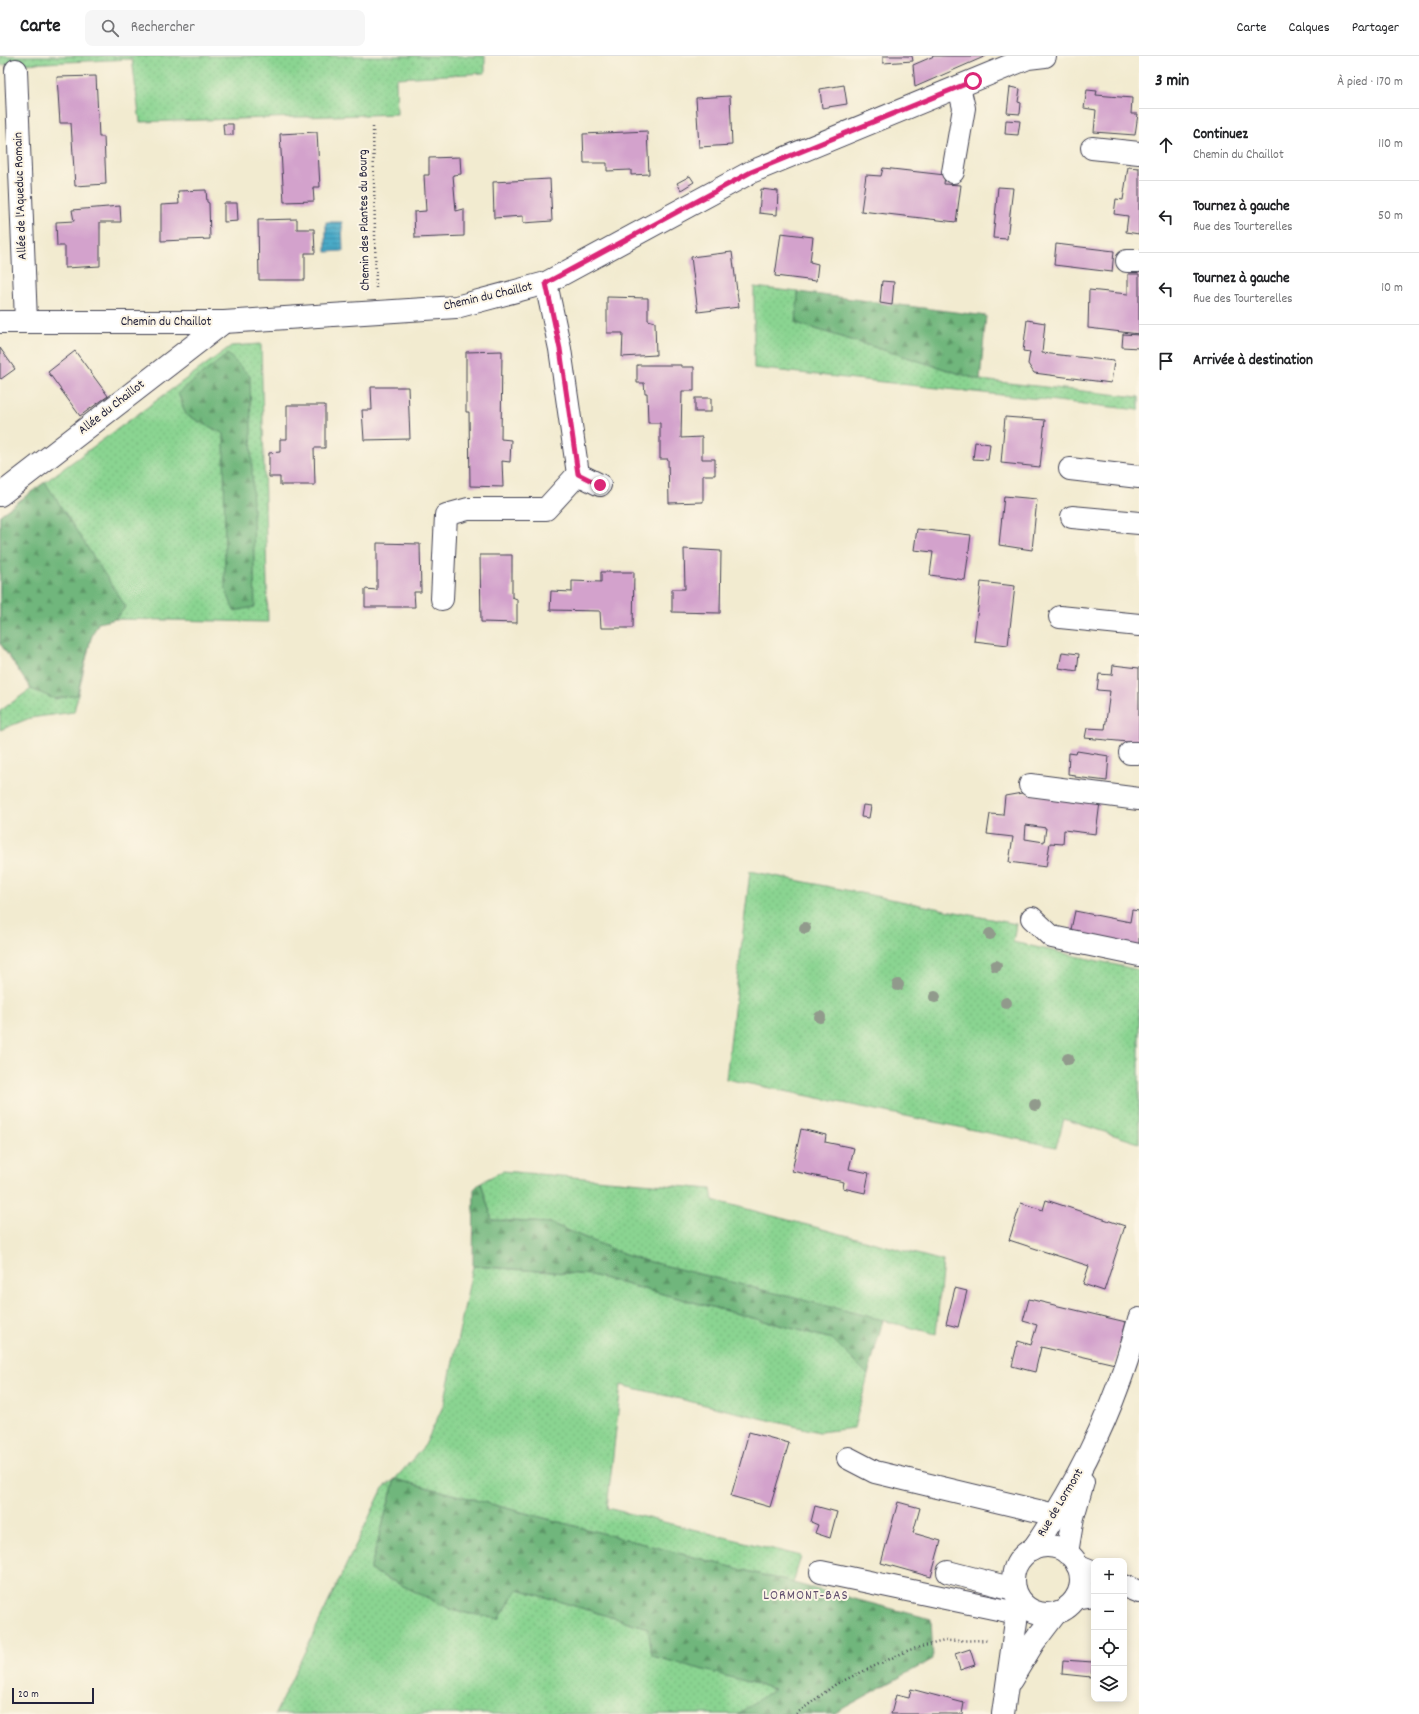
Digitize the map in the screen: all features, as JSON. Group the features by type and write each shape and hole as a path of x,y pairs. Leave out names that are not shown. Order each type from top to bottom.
{"street":[{"name":"Chemin du Chaillot","path":"0,322 224,322 377,312 456,306 546,283 751,172 1033,57"},
{"name":"Allée de l'Aqueduc Romain","path":"16,70 26,321"},
{"path":"953,172 964,108 959,87"},
{"path":"1092,148 1139,153"},
{"path":"546,283 560,349 578,474"},
{"name":"Allée du Chaillot","path":"0,495 224,322"},
{"path":"1070,469 1139,477"},
{"path":"578,474 600,485"},
{"path":"442,599 446,515 468,509 546,509 578,474"},
{"path":"1072,517 1139,523"},
{"path":"1060,617 1139,625"},
{"path":"1030,786 1139,799"},
{"path":"1032,918 1052,937 1139,955"},
{"name":"Rue de Lormont","path":"1032,1550 1048,1528 1089,1455 1132,1348 1139,1319"},
{"name":"Rue de Lormont","path":"1079,1563 1073,1517 1089,1455"},
{"path":"848,1458 875,1472 1055,1515"},
{"path":"1003,1714 1008,1685 1017,1601 1013,1578 1016,1567 1022,1557 1032,1550 1050,1546 1079,1563 1081,1576 1080,1587 1085,1596 1056,1613 1034,1642 1008,1685"},
{"path":"821,1572 1017,1601"},
{"path":"948,1572 1017,1601 1026,1608 1035,1612 1056,1613"},
{"path":"1127,1587 1139,1593"},
{"path":"1127,1593 1139,1593"}],"path":[{"name":"Chemin des Plantes du Bourg","path":"373,127 377,312"},
{"path":"796,1714 836,1684 909,1650 944,1641"}],"green space":[{"path":"0,56 485,56 485,73 396,78 397,114 140,122 132,59 0,65"},
{"path":"754,287 798,292 797,323 980,380 1139,397 1139,410 754,368"},
{"path":"798,292 986,316 980,380 796,323"},
{"path":"261,344 268,622 115,619 98,623 91,638 74,712 30,718 0,730 0,711 31,689 0,643 0,515 231,346"},
{"path":"228,354 250,376 255,607 234,611 225,588 224,434 186,415 178,393"},
{"path":"45,482 126,607 115,619 98,623 91,638 77,695 55,699 31,689 0,643 0,515"},
{"path":"750,871 1016,924 1013,942 1139,970 1139,1143 1064,1119 1056,1147 726,1079"},
{"path":"503,1171 711,1189 713,1200 943,1261 936,1334 631,1257 550,1223 492,1220 481,1182"},
{"path":"481,1182 492,1220 550,1223 631,1257 883,1320 868,1375 832,1339 591,1275 473,1266 474,1189"},
{"path":"473,1266 591,1275 832,1339 868,1375 854,1428 819,1432 621,1385 607,1508 801,1556 793,1583 395,1479 425,1445 444,1404"},
{"path":"395,1479 370,1570 456,1611 499,1619 518,1589 648,1628 653,1656 775,1689 738,1714 275,1714 383,1488"},
{"path":"395,1479 931,1619 933,1659 842,1709 836,1714 738,1714 774,1689 652,1656 648,1628 518,1589 499,1619 455,1611 370,1570"}],"water":[{"path":"326,222 342,222 343,251 326,252"}],"building":[{"path":"883,56 912,56 913,61 883,63"},
{"path":"934,56 986,56 915,87 913,65"},
{"path":"96,76 99,137 104,137 106,184 75,186 71,123 60,123 57,77"},
{"path":"844,85 847,104 822,108 820,89"},
{"path":"1010,87 1020,89 1018,102 1021,103 1020,114 1007,113"},
{"path":"1087,90 1097,91 1096,95 1132,98 1131,114 1138,114 1135,135 1094,132 1096,110 1084,108"},
{"path":"730,96 732,145 699,147 696,98"},
{"path":"1006,120 1020,121 1018,135 1005,134"},
{"path":"223,124 233,124 233,135 224,135"},
{"path":"647,131 649,174 631,175 631,170 607,171 607,163 584,163 583,134"},
{"path":"317,132 320,187 313,187 314,201 284,202 280,134"},
{"path":"460,157 461,174 453,175 456,211 464,209 464,236 415,238 414,212 426,211 424,175 429,175 429,158"},
{"path":"1128,167 1139,168 1139,234 1126,232 1128,216 1114,214 1116,199 1123,200"},
{"path":"883,168 945,175 944,184 961,185 956,222 861,211 866,175 881,176"},
{"path":"690,176 694,182 681,190 677,183"},
{"path":"550,179 552,221 523,223 523,216 494,218 493,182"},
{"path":"998,187 1013,188 1007,239 993,238"},
{"path":"761,189 778,191 777,215 759,213"},
{"path":"206,190 207,202 209,203 210,239 161,241 161,205 179,204 178,191"},
{"path":"224,203 237,203 238,221 224,222"},
{"path":"120,206 121,222 100,222 100,266 65,268 65,246 57,246 56,222 74,221 72,210"},
{"path":"297,219 297,229 314,229 315,253 305,253 305,280 259,280 258,220"},
{"path":"781,233 813,237 810,262 818,264 816,281 775,276"},
{"path":"1056,244 1114,251 1112,272 1054,265"},
{"path":"732,252 739,307 698,312 691,257"},
{"path":"1128,274 1139,274 1139,334 1088,328 1089,290 1128,294"},
{"path":"882,281 894,282 892,305 880,303"},
{"path":"607,297 648,298 648,320 655,322 656,355 622,357 623,333 607,333"},
{"path":"1027,320 1045,323 1042,353 1114,361 1111,383 1034,373 1028,364 1030,352 1023,351"},
{"path":"1123,334 1139,335 1139,348 1122,347"},
{"path":"0,348 15,369 1,379 0,378"},
{"path":"75,351 108,396 80,416 48,372"},
{"path":"502,351 501,439 511,440 510,462 502,461 503,487 470,486 469,412 466,412 466,352"},
{"path":"637,365 681,365 681,367 694,367 694,391 682,391 681,438 702,437 702,459 715,459 715,475 703,475 703,502 669,503 668,459 660,459 660,423 648,423 647,393 645,393 644,383 637,383"},
{"path":"371,387 408,387 410,439 364,440 362,410 372,410"},
{"path":"695,398 711,398 711,412 695,412"},
{"path":"287,405 325,405 325,448 314,448 315,485 280,485 280,477 269,477 269,453 280,452 280,439 287,439"},
{"path":"1005,417 1045,420 1040,467 1001,463"},
{"path":"975,442 990,444 988,460 973,459"},
{"path":"1004,496 1037,499 1032,550 999,545"},
{"path":"917,529 971,535 965,580 930,575 933,552 914,550"},
{"path":"377,543 420,544 421,592 414,592 415,607 365,607 365,589 377,590"},
{"path":"684,549 721,551 720,613 672,612 672,589 685,589"},
{"path":"480,555 512,555 512,597 517,599 517,623 481,622"},
{"path":"601,572 634,572 633,628 601,628 600,611 550,610 551,591 572,592 572,581 601,582"},
{"path":"981,582 1015,586 1008,645 974,641"},
{"path":"1062,652 1079,654 1077,671 1059,668"},
{"path":"1113,665 1139,668 1139,743 1085,738 1087,728 1105,729 1110,691 1097,690 1099,674 1112,675"},
{"path":"1077,751 1109,756 1107,781 1075,777 1075,775 1068,774 1069,753 1076,754"},
{"path":"1022,793 1100,802 1096,834 1064,830 1063,844 1050,843 1046,867 1009,862 1013,837 987,834 990,814 1003,815 1005,796","holes":["1026,825 1046,828 1044,842 1025,839"]},
{"path":"863,805 871,806 869,818 861,817"},
{"path":"1132,910 1139,911 1139,948 1070,934 1075,911 1130,922"},
{"path":"801,1129 826,1135 825,1142 854,1148 849,1169 869,1173 865,1193 843,1188 844,1182 792,1171"},
{"path":"1046,1200 1125,1226 1104,1291 1083,1284 1089,1266 1009,1240 1021,1203 1043,1210"},
{"path":"955,1288 967,1291 958,1327 946,1324"},
{"path":"1029,1299 1126,1322 1115,1364 1041,1347 1035,1372 1012,1366 1018,1341 1031,1345 1037,1325 1023,1321"},
{"path":"749,1432 789,1443 770,1507 731,1496"},
{"path":"898,1502 920,1508 913,1533 941,1541 931,1577 881,1563"},
{"path":"815,1506 837,1512 830,1538 815,1533 818,1525 811,1522"},
{"path":"970,1649 975,1665 960,1670 955,1654"},
{"path":"1063,1660 1091,1662 1091,1677 1062,1674"},
{"path":"911,1689 964,1703 962,1714 891,1714 896,1695 909,1698"}],"district":[{"name":"LORMONT-BAS","path":"806,1596"}],"route":[{"path":"600,485 578,474 560,349 546,283 751,172 973,81"}]}
